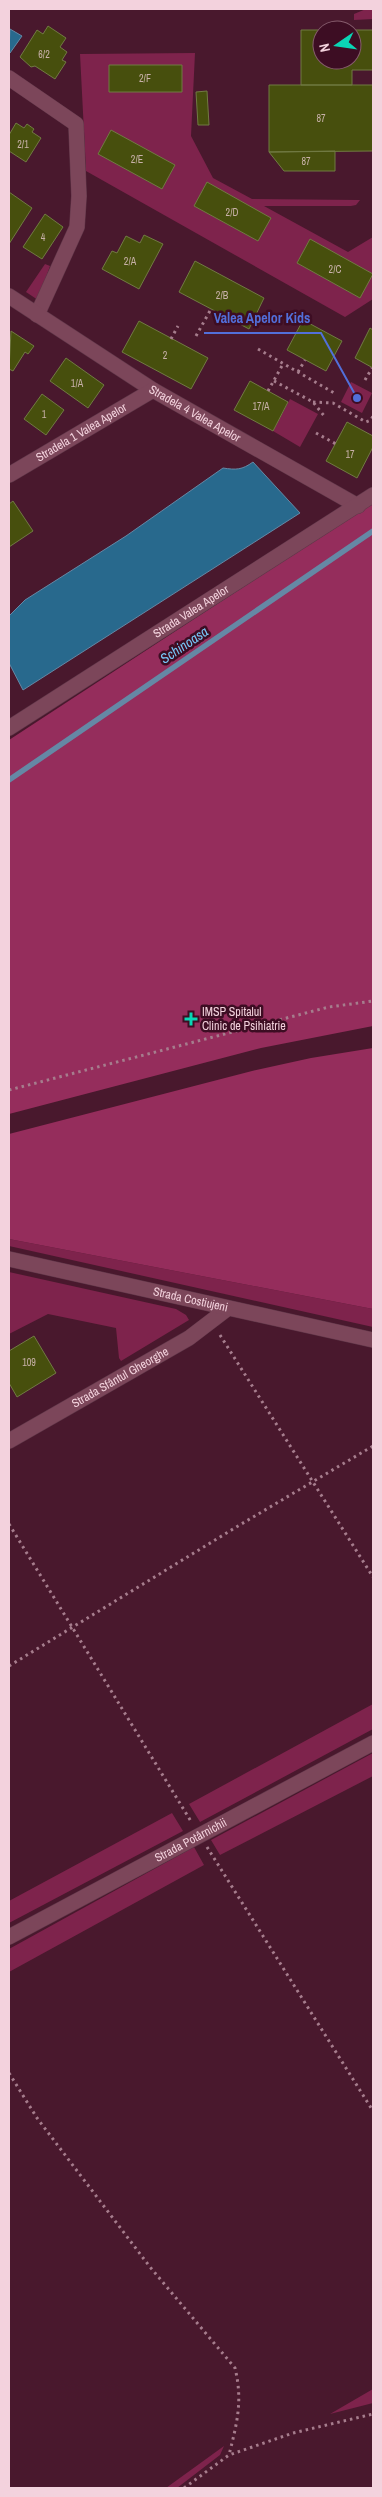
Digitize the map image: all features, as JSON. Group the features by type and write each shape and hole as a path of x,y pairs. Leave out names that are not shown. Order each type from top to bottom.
{"street":[{"path":"9,78 76,124 79,196 77,227 37,315"},
{"name":"Stradela 4 Valea Apelor","path":"9,296 153,390 358,506"},
{"name":"Stradela 1 Valea Apelor","path":"9,475 153,390"},
{"name":"Strada Valea Apelor","path":"9,728 373,495"},
{"name":"Strada Costiujeni","path":"9,1259 373,1340"},
{"name":"Strada Sfântul Gheorghe","path":"9,1441 189,1338 227,1309"},
{"name":"Strada Potârnichii","path":"9,1937 373,1743"}],"path":[{"path":"196,336 211,309"},
{"path":"171,339 178,326"},
{"path":"258,349 336,394"},
{"path":"298,372 305,360"},
{"path":"268,391 283,364"},
{"path":"365,380 372,368"},
{"path":"274,381 313,402 325,417"},
{"path":"313,402 333,403 366,422 371,420 373,416"},
{"path":"316,433 336,444"},
{"path":"9,1090 329,1007 373,1001"},
{"path":"211,1321 373,1577"},
{"path":"9,1666 72,1626 373,1446"},
{"path":"9,1524 200,1835 373,2111"},
{"path":"9,2073 37,2118 150,2268 234,2368 240,2389 239,2409 229,2455"},
{"path":"184,2488 229,2455 293,2433 373,2414"}],"shaded area":[{"path":"366,9 373,9 373,19 354,20 354,14"},
{"path":"195,53 191,136 213,178 252,199 360,200 356,205 351,206 264,206 348,252 373,237 373,299 345,317 86,171 80,54"},
{"path":"45,264 50,266 38,300 26,292"},
{"path":"351,382 372,393 362,413 341,402"},
{"path":"290,399 318,414 300,447 273,431"},
{"name":"IMSP Spitalul Clinic de Psihiatrie","path":"370,504 373,505 373,1026 261,1048 9,1114 9,740"},
{"path":"373,1048 373,1309 9,1239 9,1134 252,1071 311,1058"},
{"path":"9,1239 373,1309 373,1327 9,1246"},
{"path":"9,1272 176,1309 186,1315 189,1320 121,1361 119,1358 116,1328 48,1314 9,1334"},
{"path":"373,1704 373,1729 200,1822 189,1804"},
{"path":"373,1753 373,1776 220,1855 211,1840"},
{"path":"172,1813 183,1831 9,1923 9,1901"},
{"path":"194,1847 204,1865 9,1972 9,1949"},
{"path":"373,2389 373,2403 330,2414"},
{"path":"224,2446 220,2455 177,2488 166,2488"}],"water":[{"path":"10,29 22,36 10,53 9,51"},
{"path":"253,462 300,513 23,690 9,663 9,616 25,600 126,536 223,468 239,469"}],"building":[{"path":"48,26 66,38 60,47 67,52 62,60 66,62 55,79 35,66 31,67 20,57 37,30 43,34"},
{"path":"301,30 312,30 312,70 352,70 352,85 301,85"},
{"path":"362,30 373,30 373,70 362,70"},
{"path":"109,65 182,65 182,92 109,92"},
{"path":"269,85 373,85 373,151 269,152"},
{"path":"207,91 209,125 198,125 196,92"},
{"path":"16,123 24,128 27,124 34,129 32,132 41,138 26,162 9,151 9,135"},
{"path":"111,130 175,165 162,189 98,154"},
{"path":"335,151 335,171 284,171 269,152"},
{"path":"207,182 271,218 258,241 194,206"},
{"path":"9,192 32,208 9,244"},
{"path":"45,214 63,227 42,259 23,247"},
{"path":"144,235 163,244 139,289 102,269 112,251 117,253 126,236 140,243"},
{"path":"310,239 373,274 360,298 297,263"},
{"path":"195,261 264,298 249,329 179,292"},
{"path":"303,320 342,341 326,371 287,350"},
{"path":"139,321 208,358 191,389 122,352"},
{"path":"370,328 373,330 373,368 355,358"},
{"path":"11,331 34,346 28,354 25,352 13,371 9,369"},
{"path":"66,358 104,385 88,408 50,381"},
{"path":"250,381 288,402 273,431 234,410"},
{"path":"42,394 64,410 46,435 24,419"},
{"path":"347,422 373,436 373,447 357,478 326,461"},
{"path":"13,501 33,531 9,547 9,504"},
{"path":"34,1336 56,1373 17,1397 9,1383 9,1351"}],"waterway":[{"name":"Schinoasa","path":"9,780 373,531"}],"place":[{"name":"Valea Apelor Kids","path":"357,398"},
{"name":"IMSP Spitalul Clinic de Psihiatrie","path":"191,1019"}]}
